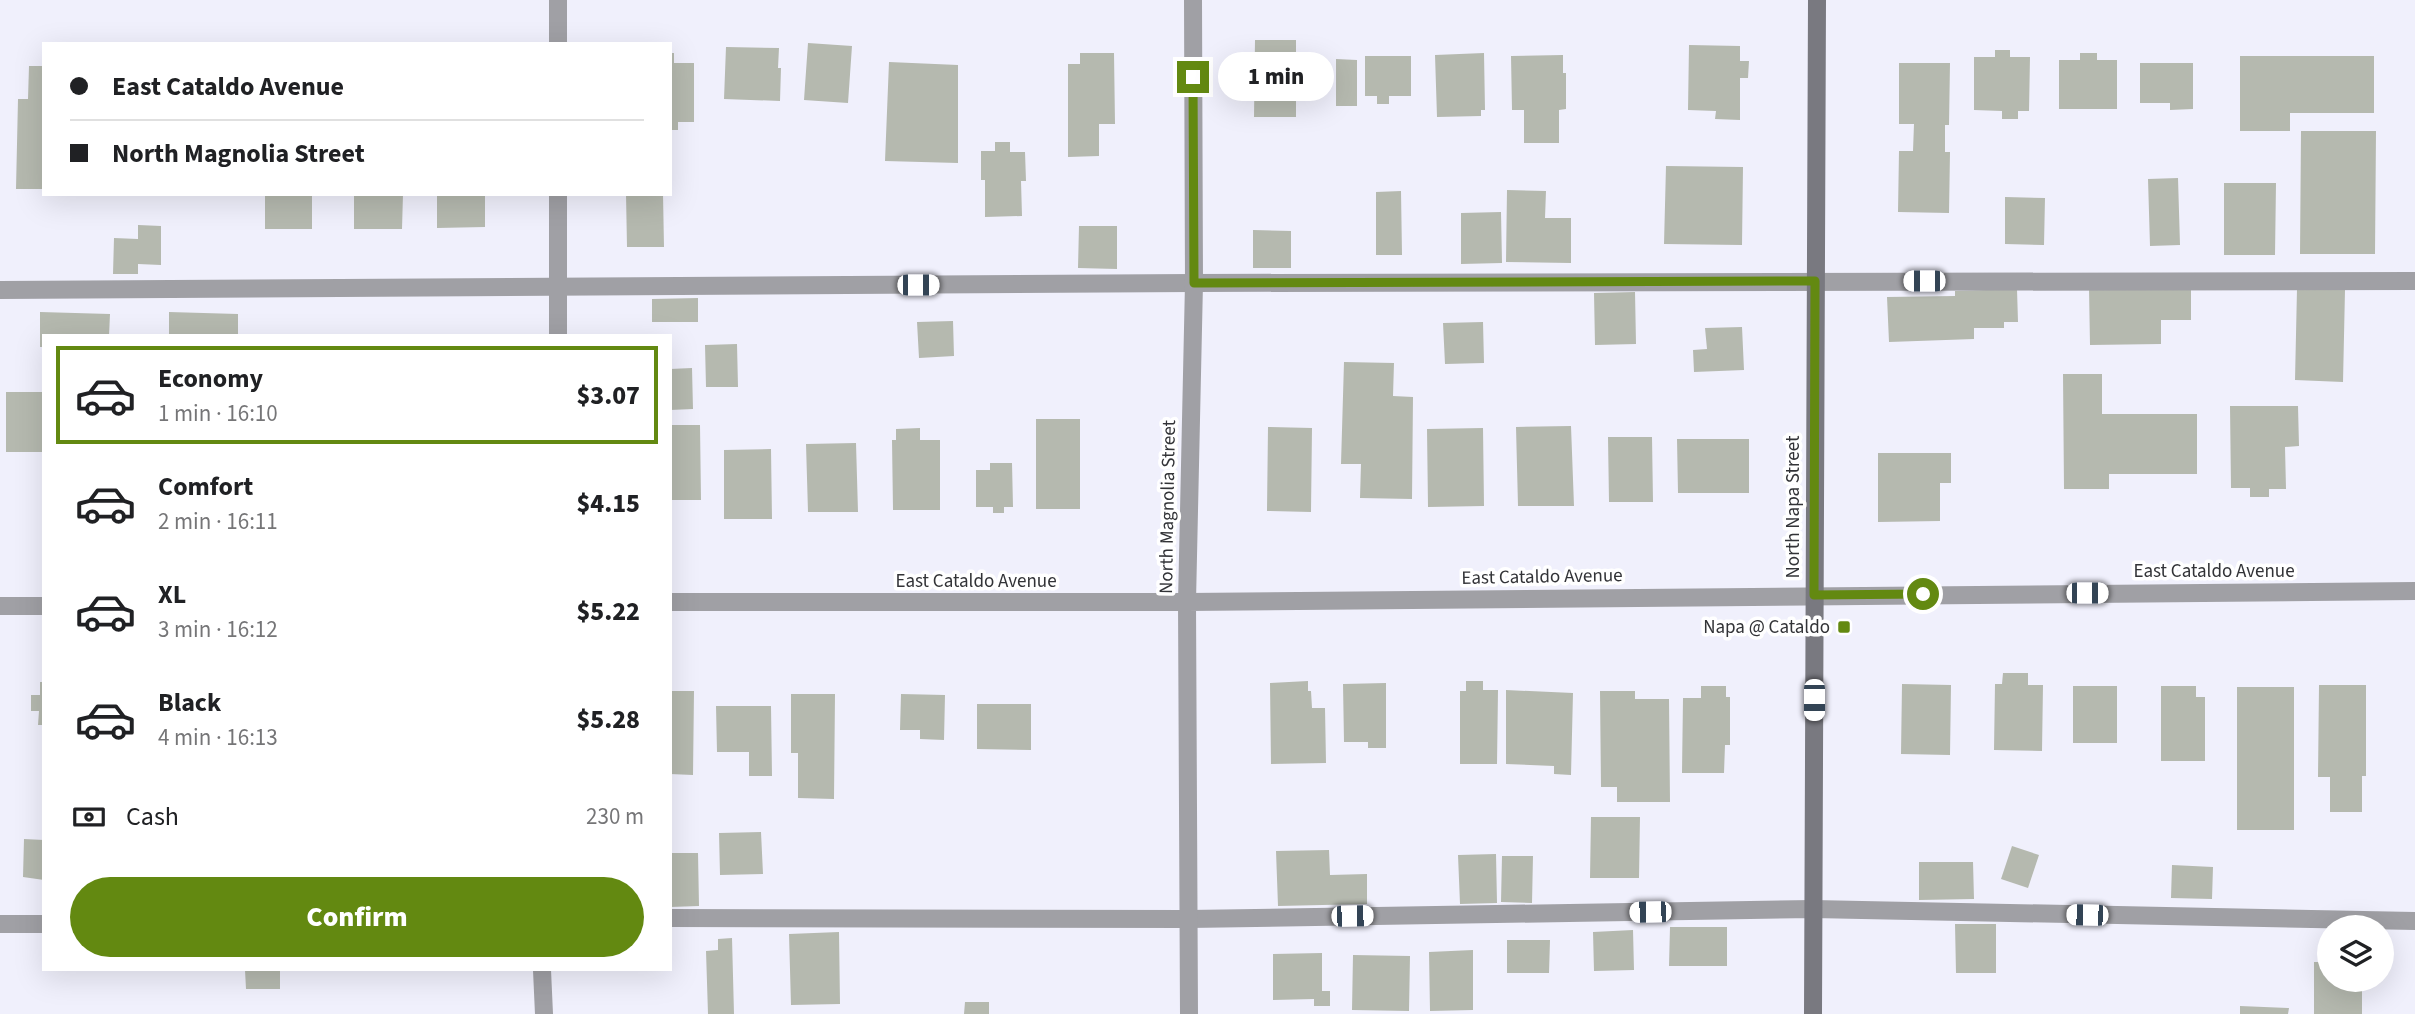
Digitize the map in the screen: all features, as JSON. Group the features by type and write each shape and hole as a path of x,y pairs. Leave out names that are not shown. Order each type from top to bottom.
{"main road":[{"name":"North Napa Street","path":"1813,1014 1817,0"}],"street":[{"path":"558,0 558,42"},
{"name":"North Magnolia Street","path":"1189,1014 1187,602 1194,283 1193,0"},
{"path":"558,196 558,334"},
{"path":"0,290 1194,283 2415,281"},
{"name":"East Cataldo Avenue","path":"672,602 1187,602 2415,591"},
{"path":"0,606 42,606"},
{"path":"672,918 1189,919 1813,909 2415,920"},
{"path":"0,924 42,924"},
{"path":"542,971 544,1014"}],"building":[{"path":"1255,40 1296,40 1296,117 1254,117"},
{"path":"808,43 852,46 848,103 804,100"},
{"path":"1689,45 1740,46 1740,61 1749,61 1748,78 1740,78 1740,120 1715,119 1716,111 1688,110"},
{"path":"726,47 779,48 780,101 724,99"},
{"path":"1995,50 2010,50 2010,57 2030,57 2029,111 2018,111 2018,119 2002,119 2002,111 1974,110 1974,57 1995,57"},
{"path":"672,53 674,63 694,63 694,122 678,122 678,130 672,130"},
{"path":"1080,53 1114,53 1115,124 1099,124 1099,156 1068,157 1068,64 1080,64"},
{"path":"1484,53 1485,110 1481,110 1481,116 1437,117 1435,55"},
{"path":"2080,53 2097,53 2097,60 2117,60 2117,109 2059,109 2059,60 2080,60"},
{"path":"1563,55 1566,109 1559,110 1559,143 1524,143 1524,110 1512,110 1511,56"},
{"path":"1365,56 1411,56 1411,96 1389,96 1389,104 1377,104 1377,96 1365,96"},
{"path":"2240,56 2374,56 2374,113 2290,113 2290,131 2240,131"},
{"path":"1336,59 1357,60 1357,106 1336,106"},
{"path":"889,62 958,65 958,163 885,161"},
{"path":"1899,63 1950,63 1949,125 1945,125 1945,152 1950,152 1949,213 1898,212 1899,151 1913,151 1914,124 1899,124"},
{"path":"2140,63 2193,63 2193,109 2170,110 2170,103 2140,103"},
{"path":"29,66 42,66 42,189 16,189 18,99 28,99"},
{"path":"2301,131 2376,131 2375,254 2300,254"},
{"path":"995,142 1010,142 1010,152 1025,152 1026,181 1021,181 1022,216 985,217 985,180 981,180 981,151 995,151"},
{"path":"1666,166 1743,167 1742,245 1664,244"},
{"path":"2178,178 2180,245 2150,246 2148,179"},
{"path":"2224,183 2276,183 2275,255 2224,255"},
{"path":"1507,190 1546,191 1545,218 1571,218 1571,263 1506,262"},
{"path":"1401,191 1402,255 1376,255 1376,192"},
{"path":"265,196 312,196 312,229 265,229"},
{"path":"354,196 403,196 402,229 354,229"},
{"path":"437,196 485,196 485,227 437,228"},
{"path":"626,196 663,196 664,247 627,247"},
{"path":"2005,197 2045,198 2044,245 2005,244"},
{"path":"1501,212 1502,263 1461,264 1461,213"},
{"path":"138,225 161,226 161,265 138,264 138,274 113,274 114,238 138,239"},
{"path":"1079,226 1117,226 1117,269 1078,268"},
{"path":"1253,230 1291,231 1291,268 1253,268"},
{"path":"2191,287 2191,320 2161,320 2161,344 2090,345 2089,288"},
{"path":"2017,289 2018,322 2004,322 2004,328 1974,328 1974,339 1889,342 1887,297 1955,296 1955,291"},
{"path":"2297,289 2345,290 2343,382 2295,380"},
{"path":"1635,292 1636,344 1595,345 1594,293"},
{"path":"698,298 698,322 652,322 652,299"},
{"path":"40,312 110,314 109,334 42,334 40,347"},
{"path":"169,312 238,314 238,334 169,334"},
{"path":"953,321 954,356 919,358 917,322"},
{"path":"1483,322 1484,363 1445,364 1443,323"},
{"path":"1742,327 1744,370 1694,372 1693,350 1707,349 1705,328"},
{"path":"737,344 738,387 706,387 705,345"},
{"path":"1344,362 1394,363 1393,396 1413,397 1412,499 1360,498 1361,464 1341,464"},
{"path":"692,368 693,409 672,410 672,369"},
{"path":"2063,374 2102,374 2102,414 2197,414 2197,474 2109,474 2109,489 2064,489"},
{"path":"6,392 42,392 42,452 6,452"},
{"path":"2230,406 2298,406 2299,446 2285,447 2286,489 2269,489 2269,497 2250,497 2250,488 2231,488"},
{"path":"1036,419 1080,419 1080,509 1036,509"},
{"path":"672,425 700,425 701,500 672,500"},
{"path":"1571,426 1574,506 1518,506 1516,427"},
{"path":"1268,427 1312,428 1311,512 1267,511"},
{"path":"920,428 920,440 940,440 940,510 893,510 892,440 896,440 896,429"},
{"path":"1483,428 1484,506 1428,507 1427,429"},
{"path":"1608,437 1652,437 1653,502 1609,502"},
{"path":"1677,439 1749,439 1749,493 1678,493"},
{"path":"856,443 858,512 808,512 806,444"},
{"path":"771,449 772,519 724,519 724,450"},
{"path":"1878,453 1951,453 1951,483 1940,483 1940,521 1878,522"},
{"path":"990,463 1012,463 1013,507 1004,507 1004,513 993,513 993,507 976,507 976,470 990,470"},
{"path":"2003,673 2028,673 2028,685 2043,685 2042,751 1994,750 1995,684 2002,684"},
{"path":"1308,681 1312,708 1325,708 1326,763 1271,764 1270,683"},
{"path":"1466,681 1483,681 1483,690 1498,690 1497,764 1460,764 1460,691 1466,691"},
{"path":"42,682 42,725 38,725 39,711 31,711 31,695 40,695"},
{"path":"1386,683 1386,748 1368,748 1368,742 1344,742 1343,684"},
{"path":"1902,684 1951,685 1950,755 1901,754"},
{"path":"2319,685 2366,685 2366,776 2362,776 2362,812 2330,812 2330,777 2318,777"},
{"path":"1701,686 1726,686 1726,697 1730,697 1730,745 1725,745 1724,773 1682,773 1683,698 1701,698"},
{"path":"2073,686 2117,686 2117,743 2073,743"},
{"path":"2161,686 2196,686 2196,697 2205,697 2205,761 2161,761"},
{"path":"2237,687 2294,687 2294,830 2237,830"},
{"path":"1506,690 1573,693 1571,775 1554,774 1554,766 1506,764"},
{"path":"672,691 694,691 693,775 672,774"},
{"path":"1600,691 1635,691 1635,699 1669,699 1670,802 1617,802 1617,787 1601,787"},
{"path":"791,694 835,694 834,799 798,798 798,753 791,753"},
{"path":"901,694 945,695 944,740 920,739 920,730 900,730"},
{"path":"977,704 1031,704 1031,750 977,749"},
{"path":"716,706 771,706 772,776 749,776 749,752 717,752"},
{"path":"1591,817 1640,817 1639,878 1590,878"},
{"path":"761,832 763,874 720,875 719,833"},
{"path":"24,839 42,840 42,880 23,877"},
{"path":"2012,846 2039,855 2028,888 2001,879"},
{"path":"1329,850 1330,875 1367,874 1367,904 1278,906 1276,851"},
{"path":"672,853 698,853 699,906 672,907"},
{"path":"1496,854 1497,903 1460,904 1458,855"},
{"path":"1502,856 1533,856 1532,903 1501,902"},
{"path":"1919,862 1973,862 1974,899 1919,900"},
{"path":"2172,865 2213,867 2212,899 2171,898"},
{"path":"1955,924 1996,924 1996,973 1956,973"},
{"path":"1670,927 1727,927 1727,966 1669,966"},
{"path":"1633,930 1634,970 1594,971 1593,932"},
{"path":"839,932 840,1004 791,1005 789,934"},
{"path":"732,938 734,1014 708,1014 706,951 718,950 718,939"},
{"path":"1507,940 1550,940 1549,973 1507,973"},
{"path":"1473,950 1473,1010 1430,1011 1429,952"},
{"path":"1322,953 1322,991 1330,991 1330,1006 1314,1006 1314,999 1273,1000 1273,954"},
{"path":"1353,955 1410,956 1409,1011 1352,1010"},
{"path":"2314,962 2317,962 2317,992 2362,992 2362,1014 2314,1014"},
{"path":"245,971 280,971 280,989 246,989"},
{"path":"965,1002 989,1002 989,1014 964,1014"},
{"path":"2240,1006 2289,1008 2288,1014 2240,1014"}],"place":[{"name":"Napa @ Cataldo","path":"1844,627"}],"route":[{"path":"1193,77 1194,283 1815,281 1814,595 1923,594"}]}
